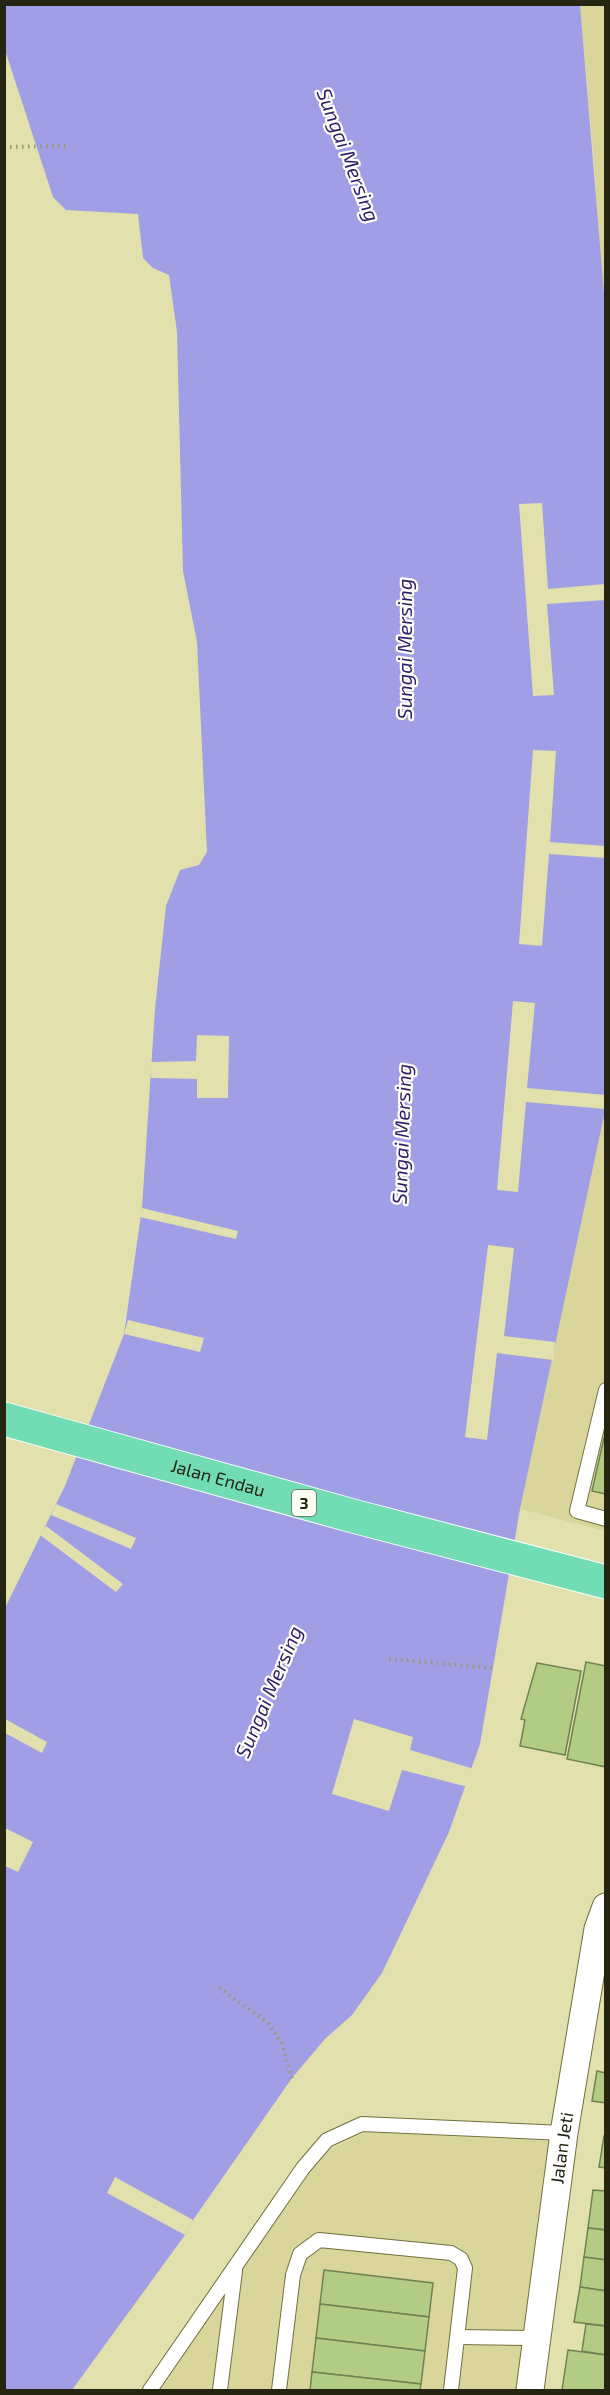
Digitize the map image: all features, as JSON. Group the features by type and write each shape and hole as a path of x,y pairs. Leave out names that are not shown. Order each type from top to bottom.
{"highway":[{"name":"Jalan Endau","path":"4,1419 353,1516 606,1582"}],"street":[{"name":"Jalan Jeti","path":"530,2391 564,2133 598,1929 606,1907"}],"lane":[{"path":"606,1390 577,1511 606,1519"},
{"path":"150,2391 303,2168 327,2140 362,2124 564,2133"},
{"path":"279,2391 292,2275 300,2254 319,2240 451,2253 461,2259 465,2268 451,2391"},
{"path":"220,2391 235,2267"},
{"path":"458,2337 537,2338"}],"path":[{"path":"4,147 67,146"},
{"path":"389,1659 492,1668"},
{"path":"219,1988 267,2022 282,2043 292,2078"}],"shaded area":[{"path":"580,5 605,5 605,318 594,161"},
{"path":"605,1111 605,1531 520,1509"},
{"path":"365,2132 548,2141 516,2390 159,2390 306,2175 328,2151"}],"water":[{"name":"Sungai Mersing","path":"5,5 580,5 606,318 605,1111 520,1509 480,1744 449,1832 382,1973 352,2015 325,2039 292,2078 193,2220 185,2235 72,2390 5,2390 5,1608 65,1486 124,1334 142,1208 155,1009 166,906 180,870 199,865 207,852 197,642 183,571 177,332 169,275 153,268 143,258 138,214 66,210 53,197 5,50"}],"pier":[{"path":"542,503 548,589 605,584 606,600 547,604 554,695 533,696 519,504"},
{"path":"533,750 556,751 550,842 606,846 605,858 549,854 542,946 519,944"},
{"path":"513,1001 535,1003 527,1088 606,1095 605,1109 526,1102 518,1192 497,1190"},
{"path":"197,1035 229,1036 228,1098 197,1098 197,1079 151,1078 151,1062 196,1061"},
{"path":"142,1208 238,1231 236,1239 140,1217"},
{"path":"488,1245 514,1248 504,1336 555,1342 553,1360 497,1353 487,1440 465,1437"},
{"path":"128,1320 204,1338 200,1352 124,1334"},
{"path":"56,1504 136,1538 131,1549 51,1515"},
{"path":"46,1526 123,1584 116,1592 40,1535"},
{"path":"5,1719 47,1742 42,1753 5,1733"},
{"path":"354,1719 413,1737 410,1750 474,1769 468,1787 402,1770 389,1811 332,1794"},
{"path":"5,1828 33,1842 18,1872 5,1866"},
{"path":"115,2177 193,2220 185,2235 107,2193"}],"building":[{"path":"604,1438 606,1438 606,1494 592,1491"},
{"path":"586,1662 606,1666 606,1767 567,1759"},
{"path":"537,1663 581,1671 565,1755 520,1746 525,1720 521,1719"},
{"path":"597,2071 606,2073 606,2103 592,2101"},
{"path":"604,2136 606,2136 606,2168 599,2167"},
{"path":"593,2190 606,2191 606,2230 588,2228"},
{"path":"588,2228 606,2230 606,2260 584,2257"},
{"path":"584,2257 606,2260 606,2291 580,2287"},
{"path":"324,2270 433,2283 429,2317 320,2304"},
{"path":"580,2287 606,2291 606,2326 574,2322"},
{"path":"320,2304 429,2317 425,2351 316,2338"},
{"path":"586,2324 606,2326 606,2355 582,2351"},
{"path":"316,2338 425,2351 421,2384 312,2372"},
{"path":"568,2350 606,2355 606,2390 562,2390"},
{"path":"312,2372 421,2384 420,2390 310,2390"}]}
